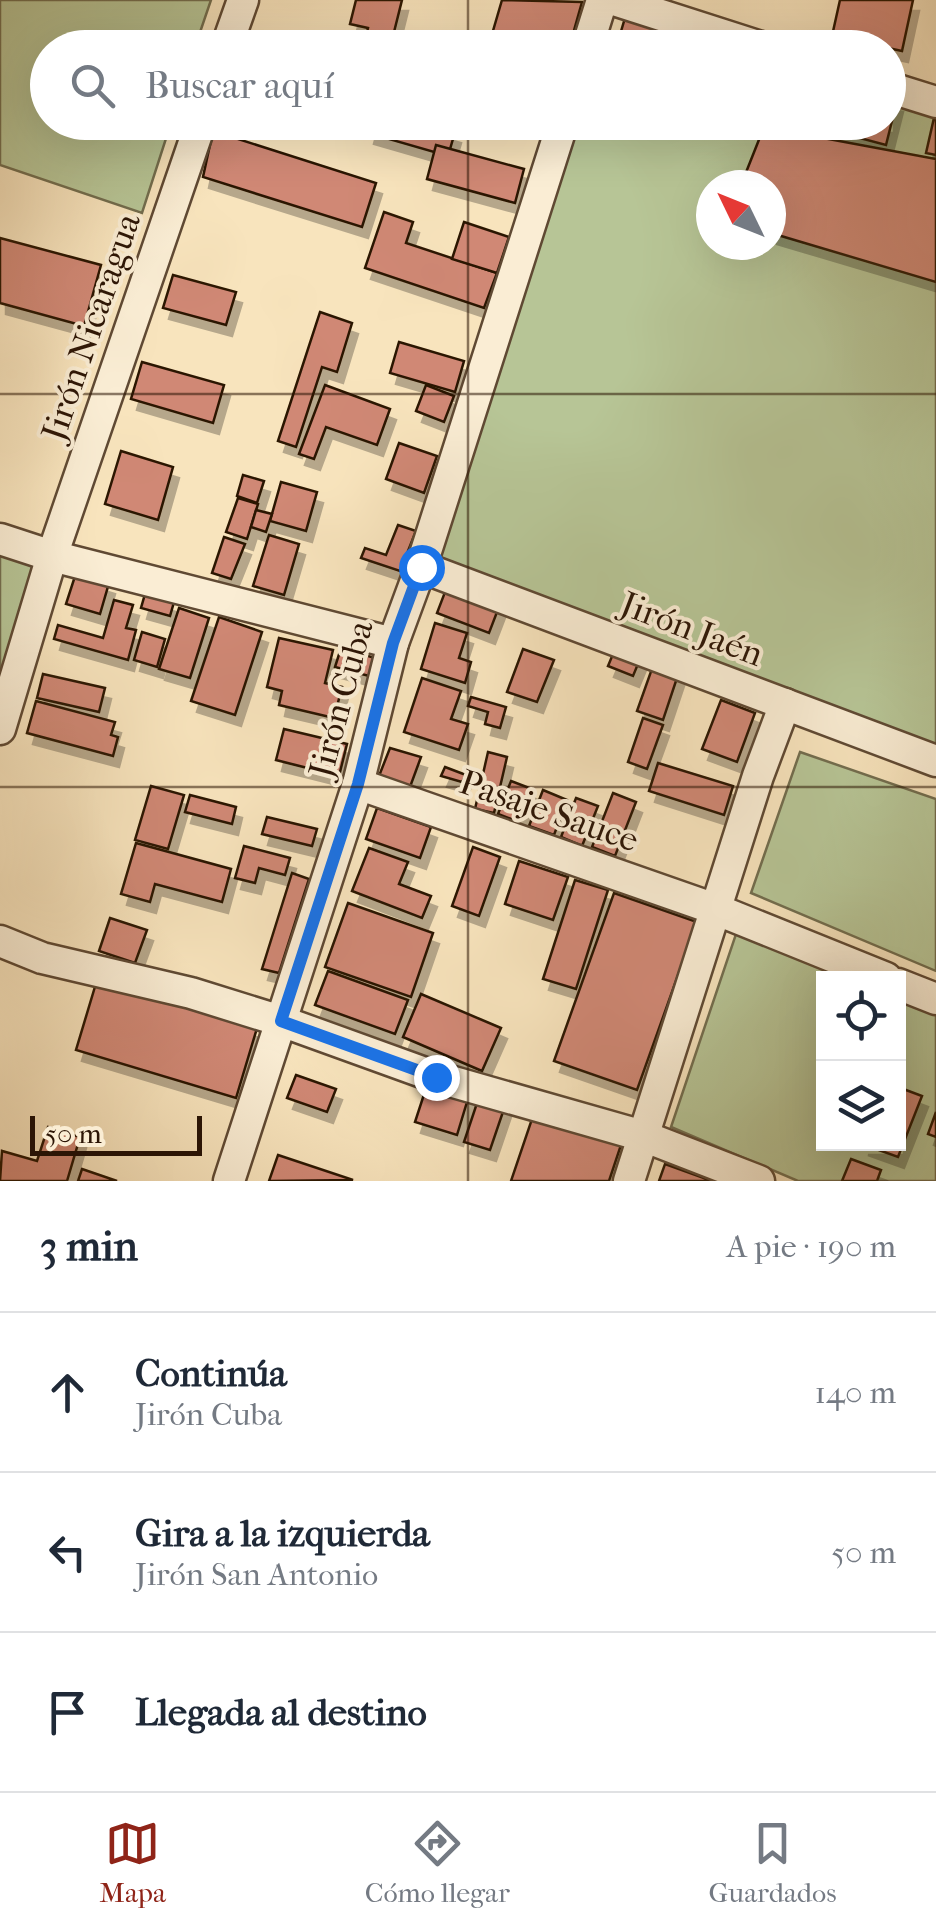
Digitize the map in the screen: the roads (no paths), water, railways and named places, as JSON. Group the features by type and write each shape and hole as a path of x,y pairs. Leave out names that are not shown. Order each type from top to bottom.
{"street":[{"path":"232,30 243,0"},
{"path":"592,30 602,0"},
{"path":"614,0 708,30"},
{"path":"906,90 934,94"},
{"name":"Jirón Nicaragua","path":"0,728 52,556 195,140"},
{"name":"Jirón Cuba","path":"229,1181 358,784 393,643 421,567 557,140"},
{"path":"0,539 52,556 393,643"},
{"name":"Jirón Jaén","path":"421,567 936,761"},
{"path":"629,1181 785,704"},
{"name":"Pasaje Sauce","path":"358,784 715,909 869,971"},
{"path":"0,941 42,958 192,993 281,1021 436,1077 643,1136 759,1181"},
{"path":"906,987 936,999"}]}
